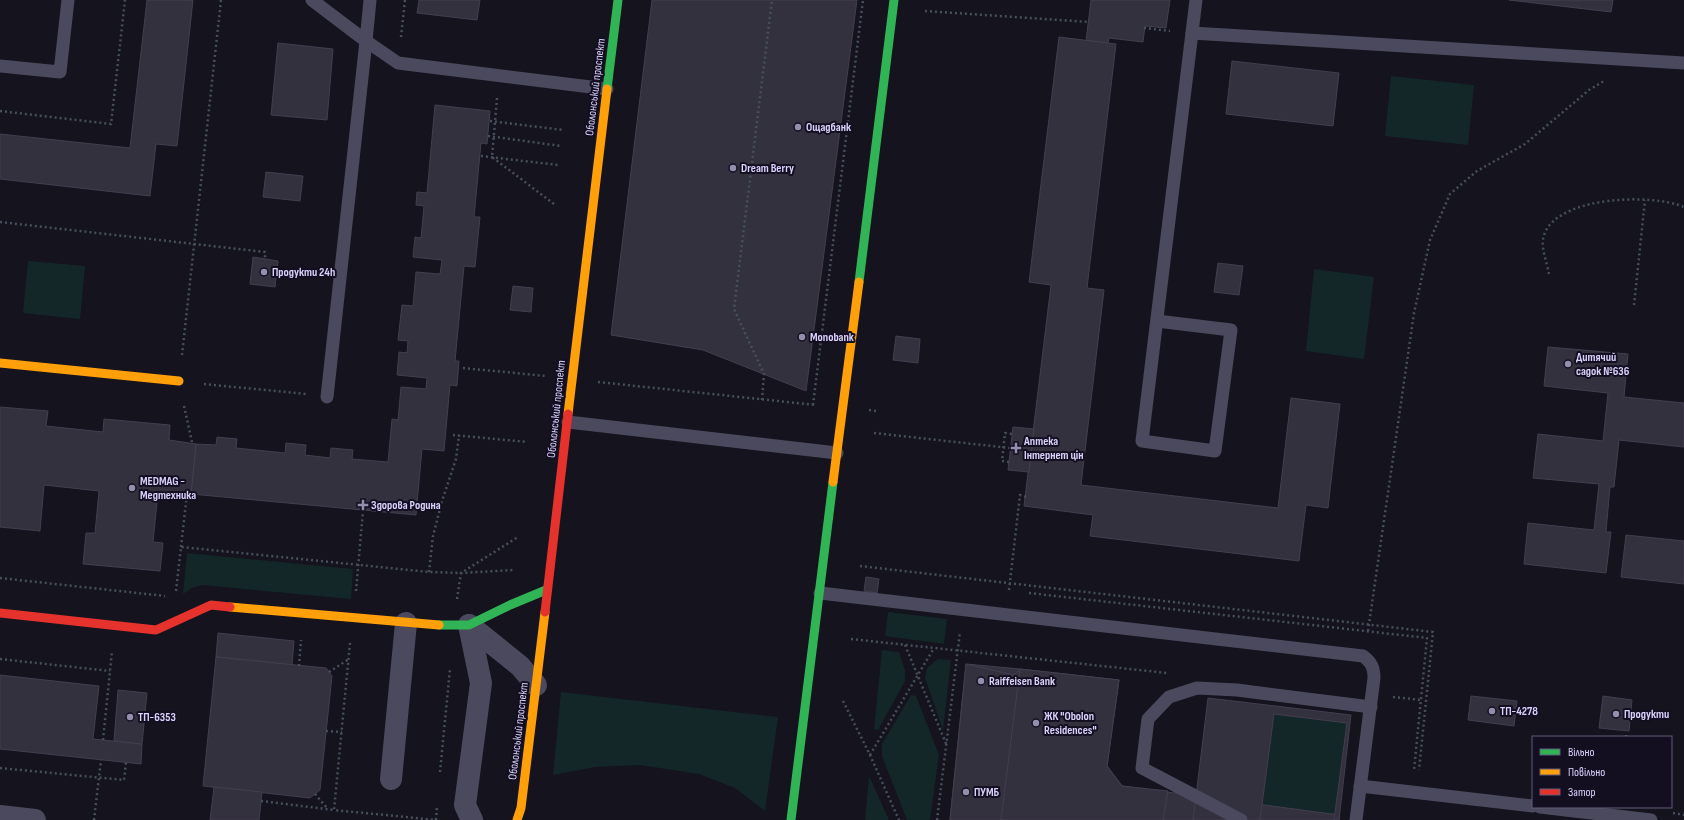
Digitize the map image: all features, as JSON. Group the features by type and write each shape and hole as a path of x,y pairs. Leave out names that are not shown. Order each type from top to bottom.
{"main road":[{"name":"Оболонський проспект","path":"517,820 521,808 618,0"},
{"path":"791,820 894,0"},
{"path":"0,364 179,382"},
{"path":"0,613 156,630 211,605 406,623 461,626 546,590"}],"street":[{"path":"391,779 406,623"},
{"path":"461,626 520,666 536,684"},
{"path":"461,626 481,683 465,805 472,820"},
{"path":"0,816 35,820"}],"lane":[{"path":"0,66 60,72 68,0"},
{"path":"312,0 398,63 607,89"},
{"path":"327,396 370,0"},
{"path":"1157,321 1231,330 1215,451 1142,441 1196,0"},
{"path":"1192,33 1684,63"},
{"path":"568,422 837,453"},
{"path":"820,593 1363,656 1369,661 1374,669 1374,678 1356,820"},
{"path":"1241,820 1142,768 1148,719 1169,697 1197,688 1237,690 1371,707"},
{"path":"1360,786 1532,806"},
{"path":"1549,808 1652,820"}],"path":[{"path":"0,111 111,124 125,0"},
{"path":"192,442 179,382 221,0"},
{"path":"398,63 405,0"},
{"path":"762,400 764,374 734,309 772,0"},
{"path":"813,405 863,0"},
{"path":"925,11 1089,22"},
{"path":"1368,631 1414,313 1430,240 1450,194 1476,171 1525,144 1589,90 1639,60"},
{"path":"490,121 563,130"},
{"path":"492,157 495,122"},
{"path":"488,136 561,146"},
{"path":"482,156 558,165"},
{"path":"492,157 554,204"},
{"path":"1634,305 1645,200"},
{"path":"1549,274 1542,246 1543,236 1547,228 1559,216 1586,204 1616,201 1645,200 1676,204 1684,207"},
{"path":"0,222 265,252 265,259"},
{"path":"463,368 876,411"},
{"path":"179,382 327,396"},
{"path":"1009,462 1002,461 1005,433 1012,434"},
{"path":"874,434 1010,448"},
{"path":"453,435 527,442"},
{"path":"429,572 433,536 442,501 456,459 459,436"},
{"path":"173,623 187,494"},
{"path":"1008,590 1020,495 1026,496"},
{"path":"358,565 363,510"},
{"path":"461,573 518,537"},
{"path":"181,547 429,572 461,573 513,570"},
{"path":"440,773 461,626 461,573"},
{"path":"0,578 176,597"},
{"path":"937,820 963,609"},
{"path":"299,666 302,635"},
{"path":"851,639 958,650"},
{"path":"334,810 351,640"},
{"path":"905,645 947,746"},
{"path":"870,755 934,648"},
{"path":"103,740 112,656"},
{"path":"0,659 110,671"},
{"path":"329,672 349,659"},
{"path":"843,701 870,755 899,820"},
{"path":"326,731 342,732"},
{"path":"94,820 101,760"},
{"path":"0,768 124,780 126,762"},
{"path":"316,794 328,809"},
{"path":"261,801 436,820 437,804"}],"green space":[{"path":"1391,76 1474,85 1468,145 1385,136"},
{"path":"28,261 85,266 80,319 23,313"},
{"path":"1314,269 1374,277 1364,359 1306,351"},
{"path":"187,553 353,569 351,599 202,585 192,588 183,594"},
{"path":"888,612 947,619 944,644 885,636"},
{"path":"882,650 899,652 905,670 905,681 878,730 874,729"},
{"path":"938,659 951,660 943,730 925,678 927,668"},
{"path":"561,692 778,717 765,811 735,788 699,774 640,765 595,767 553,775"},
{"path":"911,695 916,696 939,755 930,820 907,820 882,756 882,744"},
{"path":"1274,714 1347,723 1334,820 1260,820"},
{"path":"869,776 889,820 865,820"}],"building":[{"path":"147,0 193,0 177,146 156,144 150,196 0,179 0,134 130,148"},
{"path":"419,0 480,0 477,20 417,13"},
{"name":"Dream Berry","path":"652,0 857,0 806,391 703,350 611,335"},
{"path":"1091,0 1170,0 1166,28 1145,26 1143,42 1109,38 1108,43 1086,41"},
{"path":"1509,0 1613,0 1611,12"},
{"path":"1059,37 1116,44 1087,288 1104,290 1081,485 1278,508 1291,398 1340,404 1328,508 1306,505 1299,561 1090,536 1093,515 1024,506 1051,285 1029,282"},
{"path":"278,43 333,49 327,120 271,115"},
{"path":"1232,61 1339,73 1333,126 1226,114"},
{"path":"435,105 490,111 487,144 481,143 474,217 480,217 475,267 464,266 455,361 459,361 457,386 450,385 444,451 422,449 416,515 191,494 196,444 216,445 217,437 237,439 236,448 285,453 286,443 306,445 305,455 330,458 331,448 353,450 352,459 388,462 392,419 398,420 401,387 426,389 427,378 397,375 399,352 407,353 408,341 398,340 402,305 413,306 416,272 440,274 442,260 413,257 415,237 421,238 424,206 416,205 417,192 427,193"},
{"path":"266,172 303,176 300,201 263,197"},
{"path":"253,257 278,261 275,287 250,284"},
{"path":"1218,263 1243,266 1239,295 1214,292"},
{"path":"513,286 533,288 531,312 510,310"},
{"path":"896,336 920,339 918,363 893,360"},
{"path":"1548,347 1628,354 1624,397 1684,403 1684,447 1619,440 1614,487 1610,487 1606,532 1611,532 1606,573 1524,564 1528,523 1594,530 1599,484 1533,478 1538,434 1603,441 1608,393 1544,386"},
{"name":"MEDMAG - Медтехника","path":"0,407 48,411 46,426 103,432 104,419 170,425 169,440 196,444 191,494 158,492 153,542 163,543 160,571 83,564 86,533 95,533 99,491 44,485 40,531 0,527"},
{"path":"1013,427 1034,429 1029,472 1008,470"},
{"path":"1626,535 1684,541 1684,584 1621,577"},
{"path":"866,577 879,579 877,593 864,591"},
{"path":"218,633 294,641 292,665 216,657"},
{"path":"216,657 326,668 332,676 320,790 310,798 203,786"},
{"path":"966,664 1020,669 1001,820 950,820"},
{"name":"ЖК \"Obolon Residences\"","path":"966,664 1014,675 1020,669 1119,680 1107,766 1122,786 1339,815 1339,820 950,820"},
{"name":"ЖК \"Obolon Residences\"","path":"1020,669 1119,680 1107,766 1122,786 1168,791 1163,820 1001,820"},
{"path":"0,675 99,686 93,739 142,744 141,764 0,749"},
{"name":"ТП-6353","path":"118,690 147,693 142,744 114,741"},
{"name":"ТП-4278","path":"1471,696 1517,701 1514,726 1468,720"},
{"name":"Продукти","path":"1603,696 1632,700 1629,731 1599,728"},
{"path":"1208,698 1351,715 1339,820 1334,820 1347,723 1274,714 1260,820 1193,820"},
{"path":"214,787 262,792 259,820 210,820"}],"traffic: fast":[{"path":"607,89 618,0"},
{"path":"859,282 894,0"},
{"path":"791,820 833,482"},
{"path":"439,625 469,625 510,605 546,590"}],"traffic: slow":[{"path":"568,414 607,89"},
{"path":"833,482 859,282"},
{"path":"0,363 179,381"},
{"path":"230,607 439,625"},
{"path":"517,820 521,808 545,612"}],"traffic: jam":[{"path":"545,612 568,414"},
{"path":"0,613 156,630 211,605 230,607"}],"place":[{"name":"Ощадбанк","path":"798,127"},
{"name":"Dream Berry","path":"733,168"},
{"name":"Продукти 24h","path":"264,272"},
{"name":"Monobank","path":"802,337"},
{"name":"Дитячий садок №636","path":"1568,364"},
{"name":"Аптека Інтернет цін","path":"1016,448"},
{"name":"MEDMAG - Медтехника","path":"132,488"},
{"name":"Здорова Родина","path":"363,505"},
{"name":"Raiffeisen Bank","path":"981,681"},
{"name":"ТП-4278","path":"1492,711"},
{"name":"Продукти","path":"1616,714"},
{"name":"ТП-6353","path":"130,717"},
{"name":"ЖК \"Obolon Residences\"","path":"1036,723"},
{"name":"ПУМБ","path":"966,792"}]}
